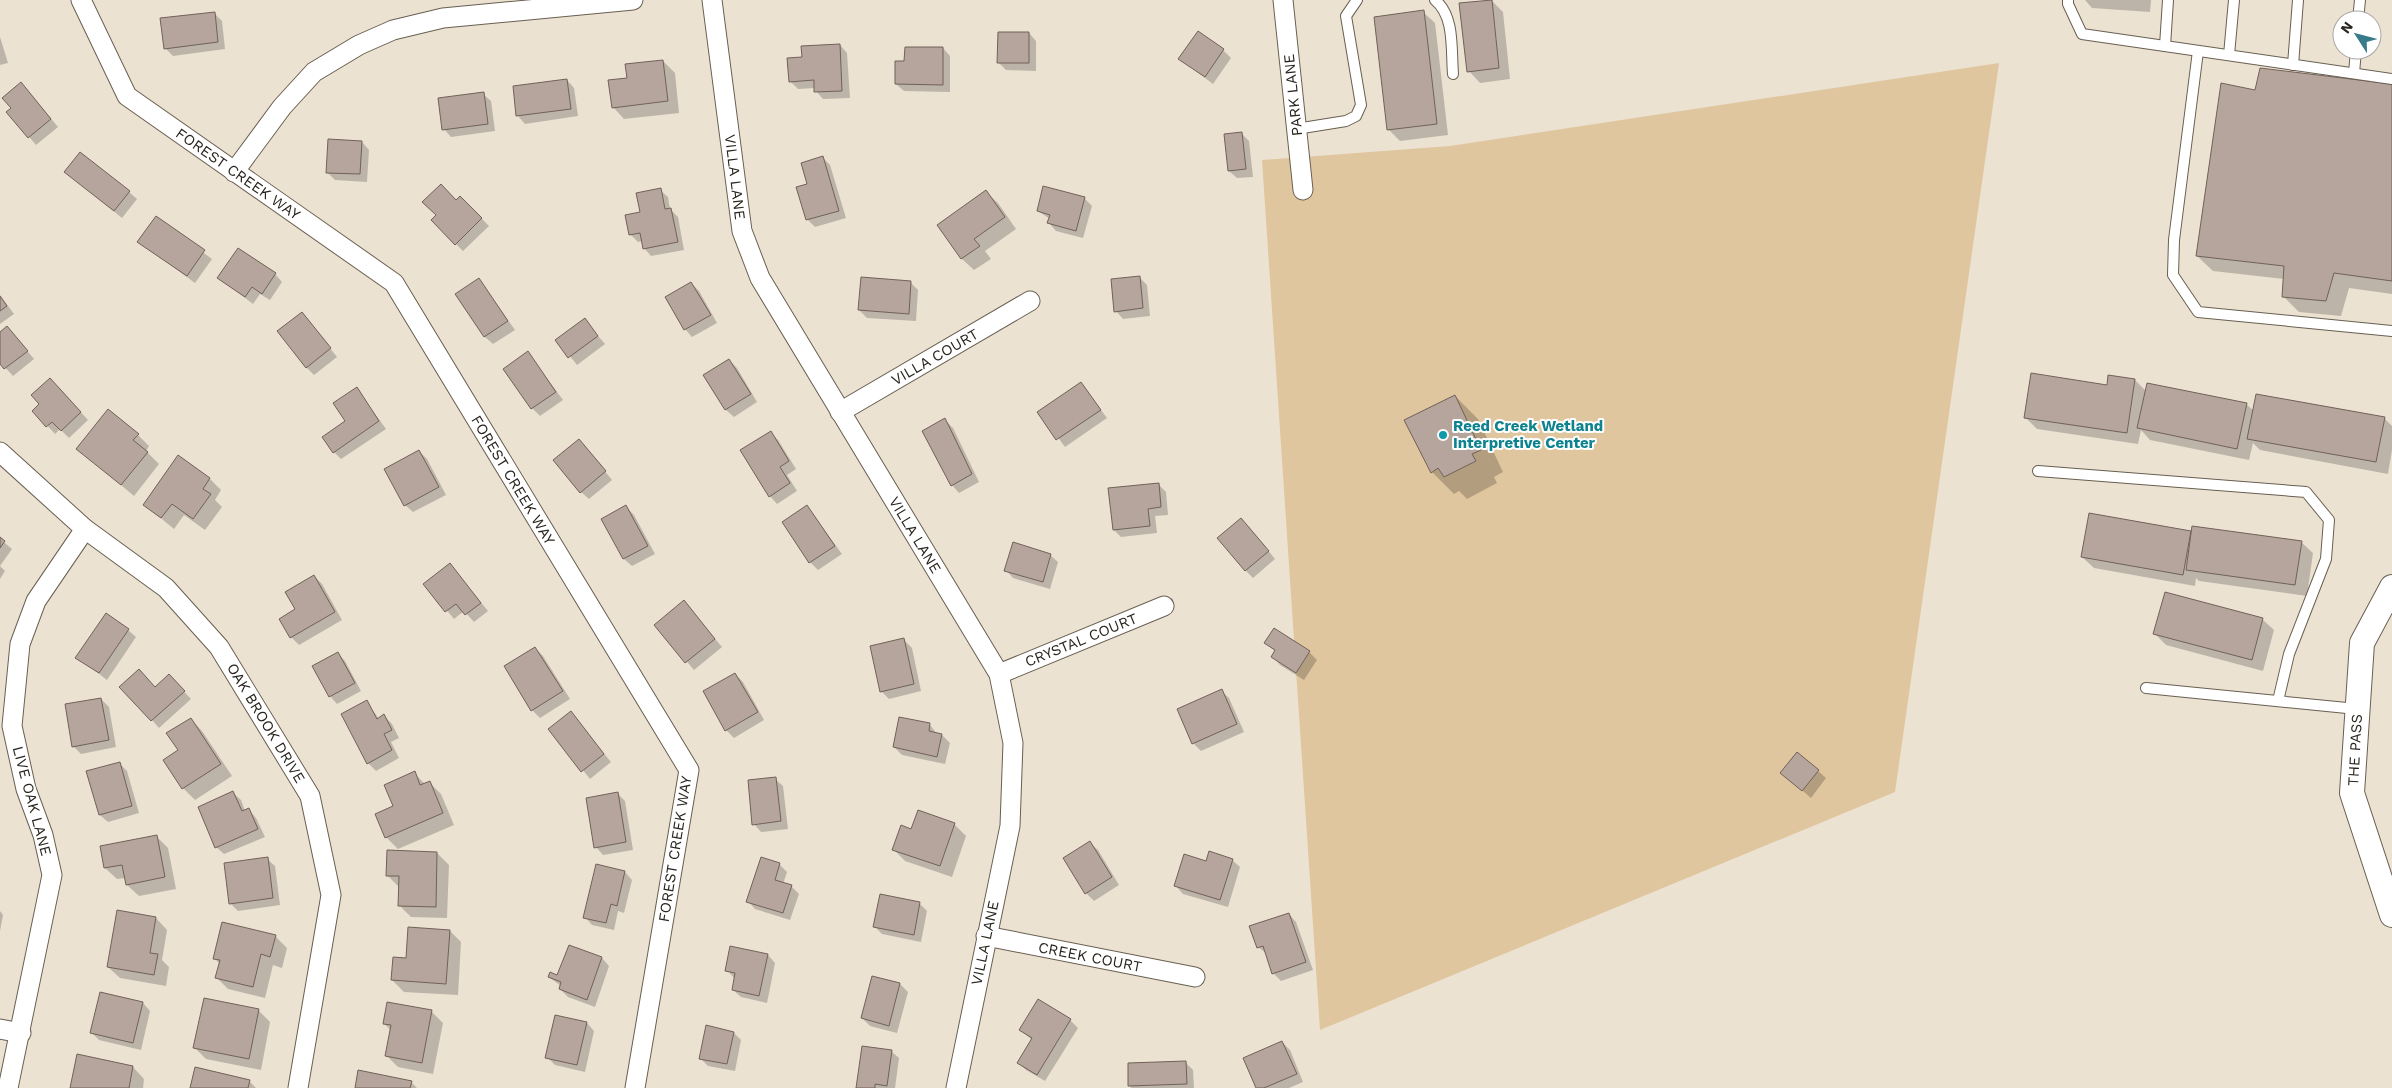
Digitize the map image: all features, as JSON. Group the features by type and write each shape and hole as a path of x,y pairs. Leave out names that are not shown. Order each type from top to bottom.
{"street":[{"name":"FOREST CREEK WAY","path":"81,0 127,96 394,282 689,770 635,1088"},
{"path":"234,172 282,107 314,72 358,44 393,30 443,18 633,0"},
{"name":"VILLA LANE","path":"712,0 742,231 760,278 999,674 1012,742 1010,826 956,1088"},
{"name":"PARK LANE","path":"1282,0 1303,190"},
{"name":"VILLA COURT","path":"840,412 1030,301"},
{"name":"OAK BROOK DRIVE","path":"0,452 85,529 166,588 219,647 310,796 331,895 298,1088"},
{"name":"LIVE OAK LANE","path":"8,1088 21,1033 52,875 42,835 26,789 12,726 20,644 36,601 85,529"},
{"name":"THE PASS","path":"2392,588 2362,643 2352,793 2392,915"},
{"name":"CRYSTAL COURT","path":"999,674 1164,606"},
{"name":"CREEK COURT","path":"986,936 1194,977"},
{"path":"0,1029 21,1033"}],"lane":[{"path":"1296,128 1346,121 1356,116 1360,105 1346,16 1357,0"},
{"path":"1435,0 1442,6 1447,15 1453,74"},
{"path":"2068,0 2068,4 2082,34 2392,79"},
{"path":"2165,46 2168,0"},
{"path":"2229,55 2234,0"},
{"path":"2293,65 2298,0"},
{"path":"2198,51 2174,240 2173,275 2198,312 2392,331"},
{"path":"2354,73 2355,60"},
{"path":"2038,471 2306,492 2329,520 2326,559 2289,654 2278,701"},
{"path":"2146,688 2357,709"}],"shaded area":[{"path":"1999,63 1895,792 1320,1030 1262,160 1450,146"}],"building":[{"path":"1492,0 1499,68 1467,72 1459,3"},
{"path":"1424,10 1437,124 1387,130 1374,17"},
{"path":"215,12 218,42 164,49 160,18"},
{"path":"1198,31 1224,49 1205,77 1178,59"},
{"path":"998,32 1029,32 1029,63 997,63"},
{"path":"840,44 842,91 814,92 814,80 789,82 787,58 802,57 801,46"},
{"path":"905,47 943,47 943,85 895,84 895,61 904,61"},
{"path":"663,60 668,101 612,108 608,80 627,78 625,64"},
{"path":"2260,68 2392,84 2392,281 2334,273 2326,301 2282,297 2284,266 2196,256 2221,83 2255,90"},
{"path":"567,79 571,109 516,116 513,86"},
{"path":"21,82 51,119 28,138 6,112 11,108 2,98"},
{"path":"484,92 488,124 442,130 438,98"},
{"path":"1242,132 1246,169 1228,171 1224,134"},
{"path":"328,139 362,141 360,174 326,173"},
{"path":"80,152 130,191 114,211 64,172"},
{"path":"823,156 839,211 806,220 796,187 807,184 801,163"},
{"path":"441,184 456,200 460,196 482,218 455,245 431,220 436,215 422,202"},
{"path":"1043,186 1085,197 1076,231 1047,223 1050,215 1037,211"},
{"path":"661,188 665,209 671,208 678,242 643,249 640,233 629,235 625,215 640,212 636,193"},
{"path":"986,190 1005,217 974,239 980,246 961,259 937,225"},
{"path":"156,216 205,250 187,276 137,242"},
{"path":"238,248 276,273 262,294 252,287 245,297 217,278"},
{"path":"1140,276 1143,308 1114,312 1111,279"},
{"path":"861,277 911,281 909,314 858,310"},
{"path":"479,278 508,321 484,337 455,294"},
{"path":"691,282 711,315 684,330 665,297"},
{"path":"0,296 7,306 0,311"},
{"path":"302,312 331,348 306,368 277,331"},
{"path":"585,318 598,336 568,358 555,340"},
{"path":"7,326 28,351 4,369 0,364 0,332"},
{"path":"528,351 556,392 531,409 503,369"},
{"path":"729,359 751,394 725,410 703,375"},
{"path":"2031,373 2107,385 2108,375 2135,379 2127,433 2024,418"},
{"path":"50,378 81,412 61,431 52,422 46,427 32,411 39,404 31,395"},
{"path":"1081,382 1101,410 1056,440 1037,412"},
{"path":"2147,383 2247,403 2237,449 2137,428"},
{"path":"357,387 379,421 333,453 322,437 345,421 333,403"},
{"path":"2256,394 2385,417 2376,462 2247,439"},
{"name":"Reed Creek Wetland Interpretive Center","path":"1455,395 1481,450 1472,454 1476,461 1444,477 1438,468 1431,473 1404,420"},
{"path":"108,409 139,434 133,440 148,452 121,485 76,449"},
{"path":"945,418 972,474 951,486 922,431"},
{"path":"771,431 789,461 780,467 790,483 769,497 740,450"},
{"path":"579,439 606,471 580,493 553,460"},
{"path":"419,450 439,487 404,506 384,469"},
{"path":"178,455 210,478 203,489 211,494 193,519 172,504 161,518 143,505"},
{"path":"1159,483 1161,507 1148,509 1150,526 1113,530 1108,488"},
{"path":"626,505 648,546 623,559 601,519"},
{"path":"807,505 835,546 809,563 782,522"},
{"path":"2089,513 2191,531 2183,575 2081,557"},
{"path":"1241,518 1269,551 1245,571 1217,538"},
{"path":"2192,526 2302,541 2295,585 2186,570"},
{"path":"0,537 5,541 0,548"},
{"path":"1013,542 1051,554 1043,582 1004,571"},
{"path":"450,563 481,603 465,615 456,604 445,612 423,584"},
{"path":"314,575 335,612 290,638 279,619 295,609 285,592"},
{"path":"2165,592 2263,618 2252,660 2153,634"},
{"path":"684,600 715,639 685,663 654,625"},
{"path":"106,613 129,629 99,673 75,658"},
{"path":"1274,628 1310,651 1296,673 1271,657 1275,650 1264,643"},
{"path":"904,638 914,684 880,692 870,646"},
{"path":"535,647 563,691 531,711 504,666"},
{"path":"338,652 355,683 329,697 312,666"},
{"path":"139,669 155,687 169,674 185,691 151,721 119,687"},
{"path":"735,673 758,712 725,731 703,691"},
{"path":"1222,689 1237,724 1192,744 1177,709"},
{"path":"101,698 109,740 72,747 65,704"},
{"path":"367,700 377,719 384,714 392,730 384,734 392,750 367,764 341,714"},
{"path":"571,711 604,754 581,772 548,729"},
{"path":"899,717 930,723 929,731 942,734 937,757 893,747"},
{"path":"191,718 221,764 182,789 163,760 178,750 166,733"},
{"path":"1797,752 1819,770 1802,791 1780,773"},
{"path":"120,762 132,806 99,815 86,771"},
{"path":"415,771 420,785 430,781 443,813 385,838 375,814 393,806 384,785"},
{"path":"776,777 781,821 752,825 748,780"},
{"path":"233,791 242,811 249,808 258,829 215,848 198,807"},
{"path":"618,792 626,842 594,848 586,798"},
{"path":"918,810 955,823 940,866 892,850 901,825 911,829"},
{"path":"157,835 165,877 126,885 122,865 104,868 100,846"},
{"path":"1090,841 1112,877 1085,894 1063,858"},
{"path":"387,850 437,852 436,907 398,906 399,876 386,876"},
{"path":"1209,851 1233,859 1220,900 1174,886 1184,854 1206,861"},
{"path":"268,857 273,898 229,904 224,863"},
{"path":"761,857 780,863 775,880 792,885 783,913 746,902"},
{"path":"596,864 625,871 617,906 611,904 606,923 583,918"},
{"path":"880,894 920,902 914,935 873,927"},
{"path":"117,910 156,917 150,953 158,954 154,975 107,967"},
{"path":"1289,913 1306,962 1272,974 1263,946 1257,948 1249,926"},
{"path":"222,922 276,935 270,957 261,954 253,987 215,978 220,960 213,959"},
{"path":"408,927 450,930 446,984 391,980 393,957 406,958"},
{"path":"569,945 602,957 587,1000 559,989 561,982 548,977 550,972 557,975"},
{"path":"730,946 768,954 759,996 732,990 735,973 725,971"},
{"path":"872,976 900,983 889,1026 861,1018"},
{"path":"100,992 143,1002 133,1043 90,1033"},
{"path":"204,998 259,1009 249,1059 193,1048"},
{"path":"1038,999 1071,1019 1037,1075 1017,1063 1032,1038 1019,1030"},
{"path":"387,1002 432,1010 422,1063 385,1056 391,1025 383,1024"},
{"path":"555,1015 587,1022 577,1065 545,1058"},
{"path":"706,1025 734,1032 727,1064 699,1059"},
{"path":"1282,1041 1297,1074 1264,1088 1256,1088 1243,1058"},
{"path":"862,1046 892,1050 887,1086 875,1084 875,1088 856,1088"},
{"path":"77,1054 133,1066 129,1088 70,1088"},
{"path":"1186,1061 1187,1084 1128,1086 1128,1063"},
{"path":"195,1067 250,1080 248,1088 190,1088"},
{"path":"358,1070 412,1081 410,1088 355,1088"}],"place":[{"name":"Reed Creek Wetland Interpretive Center","path":"1443,435"}]}
